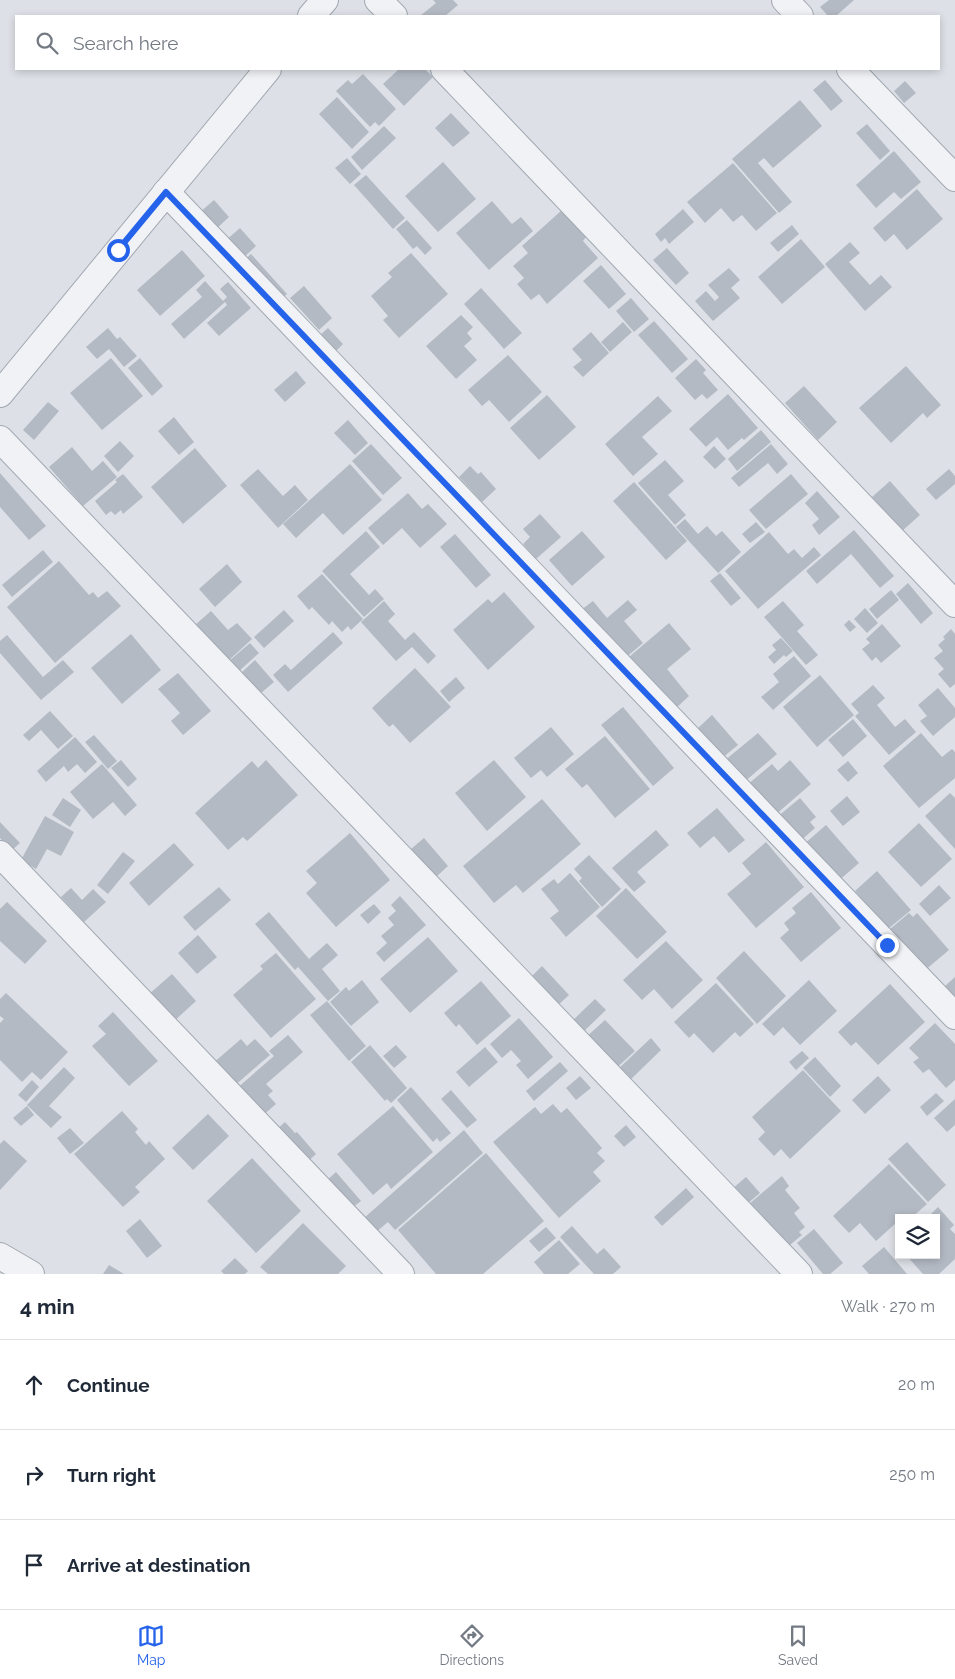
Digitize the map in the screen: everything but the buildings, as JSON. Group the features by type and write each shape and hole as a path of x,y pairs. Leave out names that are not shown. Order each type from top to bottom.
{"street":[{"path":"312,15 324,0"},
{"path":"378,0 393,15"},
{"path":"785,0 799,15"},
{"path":"0,394 267,70"},
{"path":"445,70 955,604"},
{"path":"851,70 955,178"},
{"path":"166,192 955,1016"},
{"path":"0,439 799,1274"},
{"path":"0,854 400,1274"},
{"path":"0,1256 31,1274"}],"route":[{"path":"118,250 166,192 887,945"}]}
